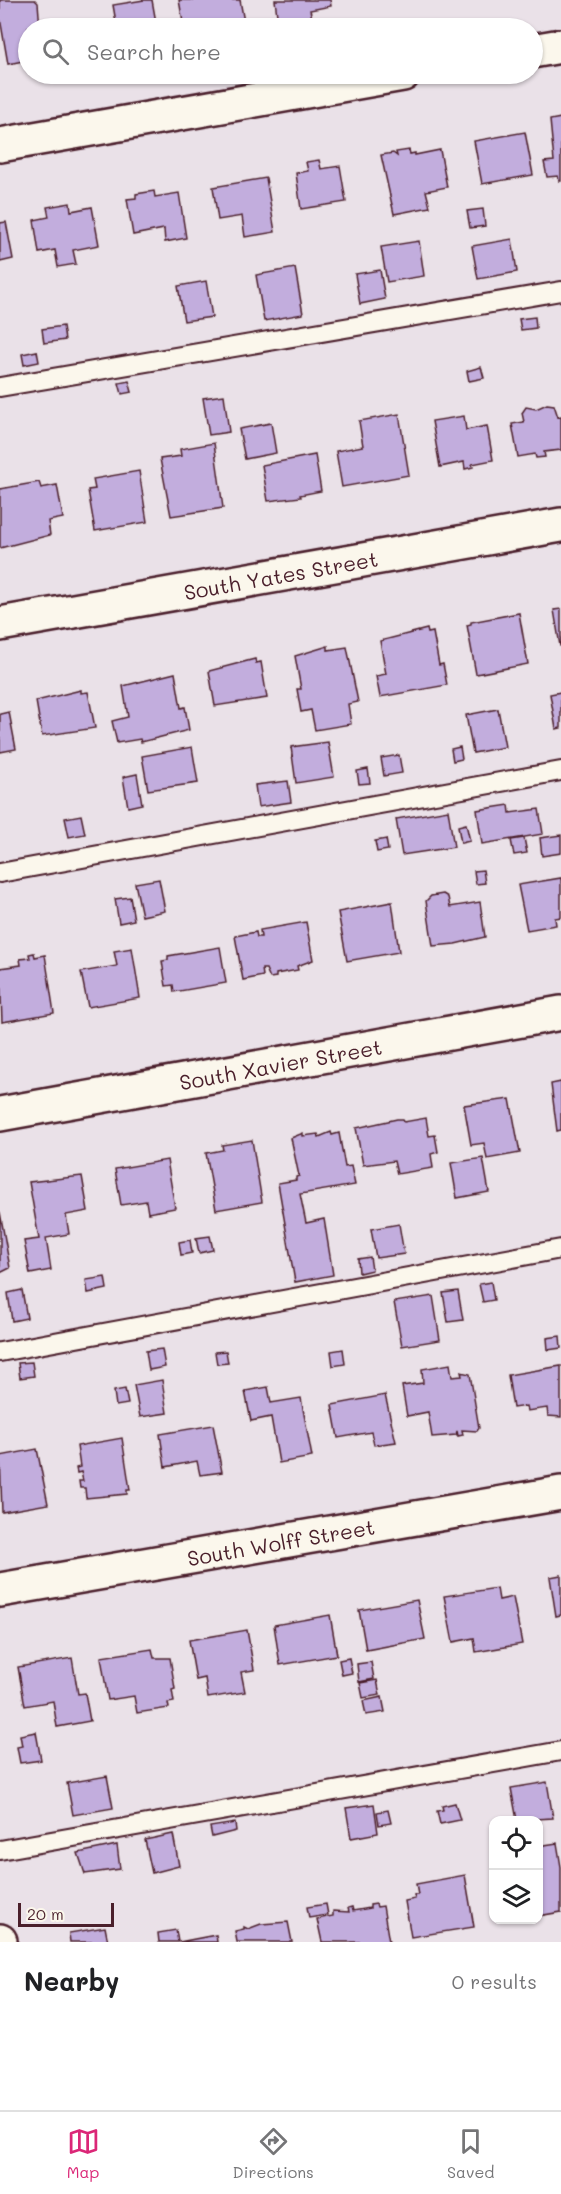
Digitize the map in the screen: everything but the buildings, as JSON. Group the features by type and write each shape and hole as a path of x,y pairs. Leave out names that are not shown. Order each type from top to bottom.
{"street":[{"path":"543,49 561,46"},
{"path":"0,145 346,84"},
{"name":"South Yates Street","path":"0,624 561,525"},
{"name":"South Xavier Street","path":"0,1114 561,1013"},
{"name":"South Wolff Street","path":"0,1590 561,1493"}],"lane":[{"path":"0,387 561,291"},
{"path":"0,873 561,771"},
{"path":"0,1352 561,1249"},
{"path":"0,1850 561,1751"}]}
